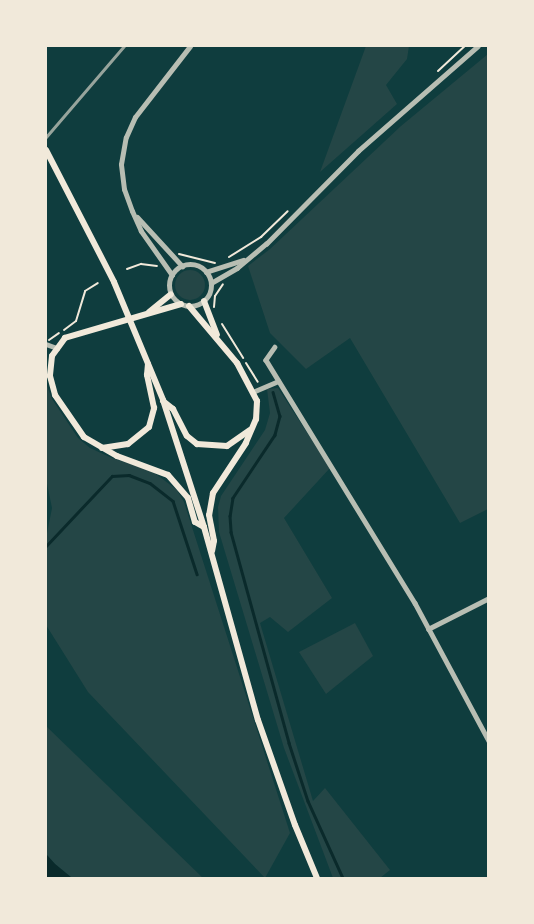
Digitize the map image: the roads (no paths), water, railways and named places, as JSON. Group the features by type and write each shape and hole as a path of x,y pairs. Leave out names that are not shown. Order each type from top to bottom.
{"main road":[{"path":"46,150 128,313 163,400 204,527 275,772 317,878"},
{"path":"147,313 171,294"},
{"path":"204,301 217,337"},
{"path":"204,527 195,522 188,498 168,475 101,448 78,431 55,395 50,366 57,348 76,332 185,305 217,337 258,389 258,409 246,443 213,493 209,515 214,541 211,553"},
{"path":"101,448 128,444 149,428 154,408 147,375 148,362"},
{"path":"163,400 173,409 187,436 197,444 207,447 227,446 252,428"}],"street":[{"path":"190,46 135,117 126,137 121,164 124,189 141,232 172,275 171,294 185,305 204,301 211,283 237,268 266,244 358,151 478,46"},
{"path":"132,211 182,266"},
{"path":"206,271 244,260"},
{"path":"172,275 182,266 195,265 206,271 211,283"},
{"path":"46,343 57,348"},
{"path":"275,347 266,360 428,629 488,741"},
{"path":"258,389 278,381"},
{"path":"428,629 488,598"}],"waterway":[{"path":"273,392 280,416 275,435 233,498 231,532 289,743 308,801 343,878"},
{"path":"46,546 112,476 129,475 150,483 173,501 197,574"}],"railway":[{"path":"46,137 124,46"}]}
